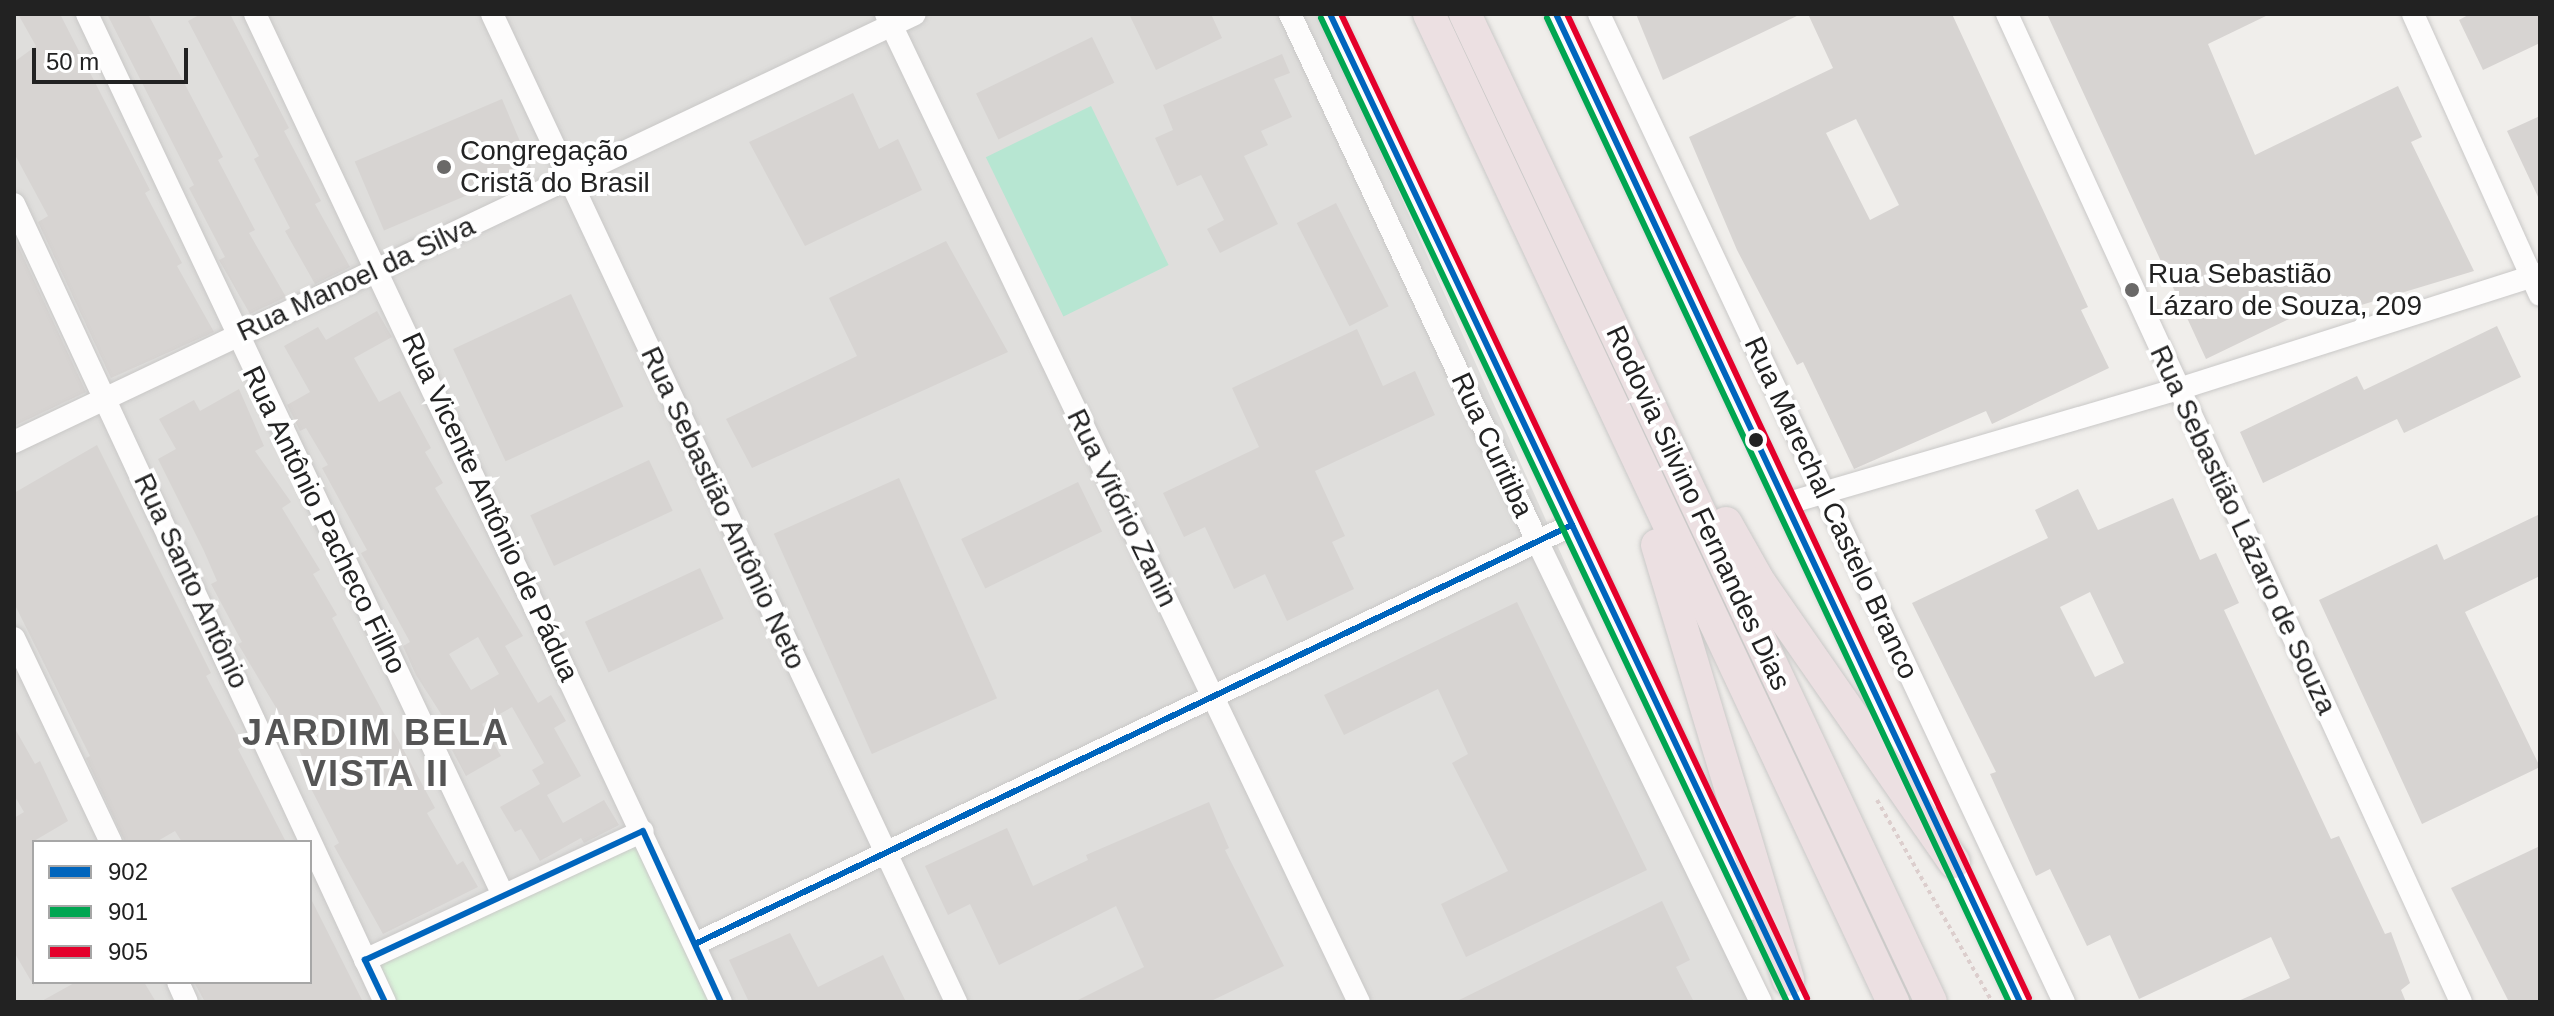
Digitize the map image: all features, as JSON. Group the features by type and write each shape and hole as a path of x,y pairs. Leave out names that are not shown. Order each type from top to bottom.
{"highway":[{"name":"Rodovia Silvino Fernandes Dias","path":"1429,14 1893,1002"},
{"name":"Rodovia Silvino Fernandes Dias","path":"1465,14 1931,1002"},
{"path":"1616,335 1760,583 1954,862"},
{"path":"1585,347 1678,600 1793,991"}],"street":[{"name":"Rua Antônio Pacheco Filho","path":"87,14 235,335 503,895"},
{"name":"Rua Vicente Antônio de Pádua","path":"255,14 643,831 721,1002"},
{"name":"Rua Sebastião Antônio Neto","path":"492,14 956,1002"},
{"name":"Rua Manoel da Silva","path":"14,442 108,400 235,335 567,179 889,20 915,14"},
{"name":"Rua Curitiba","path":"1290,14 1538,543 1761,1002"},
{"name":"Rua Curitiba","path":"1330,14 1793,991"},
{"name":"Rua Marechal Castelo Branco","path":"1556,14 2020,1002"},
{"name":"Rua Marechal Castelo Branco","path":"1599,14 2064,1002"},
{"name":"Rua Sebastião Lázaro de Souza","path":"2007,14 2461,1002"},
{"path":"1785,504 2537,282 2413,14"},
{"name":"Rua Vitório Zanin","path":"889,20 1359,1002"},
{"name":"Rua Santo Antônio","path":"14,204 108,400 310,840"},
{"path":"695,944 1572,525"},
{"path":"14,638 110,840"},
{"path":"365,960 643,831"},
{"name":"Rua Santo Antônio","path":"312,845 385,1002"}],"path":[{"path":"1877,798 1992,1002"}],"shaded area":[{"path":"14,14 1319,14 1762,1002 14,1002"}],"green space":[{"path":"1091,106 1169,265 1063,316 986,157"},
{"path":"643,831 721,1002 385,1002 365,960"}],"building":[{"path":"18,14 60,14 150,190 145,193 182,263 177,266 214,332 111,378 38,222 48,216 14,153 14,62 36,46"},
{"path":"107,14 148,14 223,157 218,160 255,230 249,233 286,297 250,314 219,260 225,257 189,188 194,185"},
{"path":"201,14 230,14 289,128 284,131 321,201 315,204 350,267 315,284 285,231 290,228 254,159 259,156 188,21"},
{"path":"1129,14 1211,14 1222,38 1156,70"},
{"path":"1636,14 1801,14 1663,80"},
{"path":"1808,14 1952,14 2088,307 2081,310 2109,368 1992,424 1986,411 1854,469 1803,362 1797,365 1737,250 1689,137 1833,68","holes":["1856,119 1899,205 1870,220 1826,133"]},
{"path":"2047,14 2270,14 2208,44 2255,155 2398,86 2422,137 2411,142 2474,271 2348,309 2341,294 2206,359"},
{"path":"2470,14 2540,14 2540,43 2483,70 2459,20"},
{"path":"1092,37 1114,83 998,139 976,94"},
{"path":"1282,54 1290,73 1274,79 1292,117 1261,131 1268,145 1244,156 1278,224 1220,253 1207,229 1224,220 1201,175 1177,186 1155,138 1173,130 1163,105"},
{"path":"853,93 879,149 898,139 922,190 805,246 749,142"},
{"name":"Congregação Cristã do Brasil","path":"502,99 531,168 384,231 355,162"},
{"path":"2540,116 2540,201 2507,131"},
{"path":"1336,203 1389,306 1349,326 1297,223"},
{"path":"14,237 86,392 14,426"},
{"path":"946,241 1008,352 752,468 726,419 857,356 829,298"},
{"path":"571,294 623,406 506,461 453,349"},
{"path":"377,311 392,337 354,358 379,402 400,391 431,448 425,452 443,483 435,488 523,636 505,646 538,703 551,695 566,721 554,728 581,776 547,795 563,823 604,800 619,825 584,843 581,838 540,861 521,829 515,832 500,807 540,784 532,770 544,763 512,707 482,724 501,756 466,776 452,750 461,745 416,675 403,646 410,642 361,553 367,550 322,468 328,465 306,428 300,431 287,405 310,392 284,346 318,327 326,340","holes":["478,637 499,674 471,690 449,654"]},
{"path":"2497,326 2521,377 2404,433 2397,419 2263,483 2240,432 2357,376 2364,390"},
{"path":"1357,329 1383,386 1415,371 1435,415 1315,471 1345,536 1332,542 1354,589 1287,621 1265,574 1234,589 1205,527 1184,537 1163,493 1259,447 1232,388"},
{"path":"239,389 264,446 255,451 291,502 282,508 320,570 313,574 337,615 332,618 435,808 427,813 457,865 463,861 478,887 383,934 334,846 339,843 303,773 308,770 293,736 238,644 242,642 211,584 217,581 158,459 176,449 159,419 194,400 200,411"},
{"path":"97,445 211,673 206,676 243,746 238,749 285,840 181,840 175,831 159,840 124,840 86,758 90,756 14,603 14,493"},
{"path":"649,460 673,511 554,566 530,515"},
{"path":"899,478 997,698 872,754 774,534"},
{"path":"1078,482 1102,531 985,588 961,539"},
{"path":"2078,489 2098,530 2173,498 2200,560 2216,553 2239,603 2224,610 2331,839 2339,836 2385,934 2391,932 2410,983 2401,990 2406,1002 2236,1002 2290,978 2271,937 2139,999 2110,935 2087,946 2050,869 2036,876 1990,774 1996,772 1912,603 2048,538 2035,510","holes":["2090,592 2124,663 2095,677 2060,607"]},
{"path":"2540,514 2540,576 2465,612 2540,767 2422,824 2319,600 2437,544 2444,560"},
{"path":"700,568 724,619 609,672 585,622"},
{"path":"1517,602 1647,870 1466,957 1441,904 1508,871 1452,763 1468,754 1438,689 1344,735 1324,695"},
{"path":"14,727 35,764 40,761 68,821 32,840 32,983 14,952 14,818 24,812 14,795"},
{"path":"1209,802 1229,848 1225,850 1284,966 1209,1002 1074,1002 1144,967 1116,906 999,965 970,904 948,915 925,866 1007,828 1033,886 1088,860 1086,855"},
{"path":"2540,846 2540,1002 2509,1002 2451,888"},
{"path":"312,901 363,1002 205,1002 195,984 312,984"},
{"path":"1662,901 1690,960 1676,967 1694,1002 1455,1002"},
{"path":"790,933 818,987 883,955 906,1002 749,1002 729,960"},
{"path":"72,984 145,984 156,1002 40,1002"}],"transit line":[{"name":"902","path":"1330,14 1798,1002"},
{"name":"905","path":"1341,14 1807,998"},
{"name":"902","path":"1556,14 2020,1002"},
{"name":"905","path":"1567,14 2029,998"},
{"name":"901","path":"1321,18 1787,1002"},
{"name":"901","path":"1547,18 2009,1002"},
{"name":"902","path":"695,944 1572,525"},
{"name":"902","path":"385,1002 365,960 643,831 721,1002"}],"place":[{"name":"Congregação Cristã do Brasil","path":"444,167"},
{"name":"Rua Sebastião Lázaro de Souza, 209","path":"2132,290"}],"district":[{"name":"JARDIM BELA VISTA II","path":"376,752"}]}
